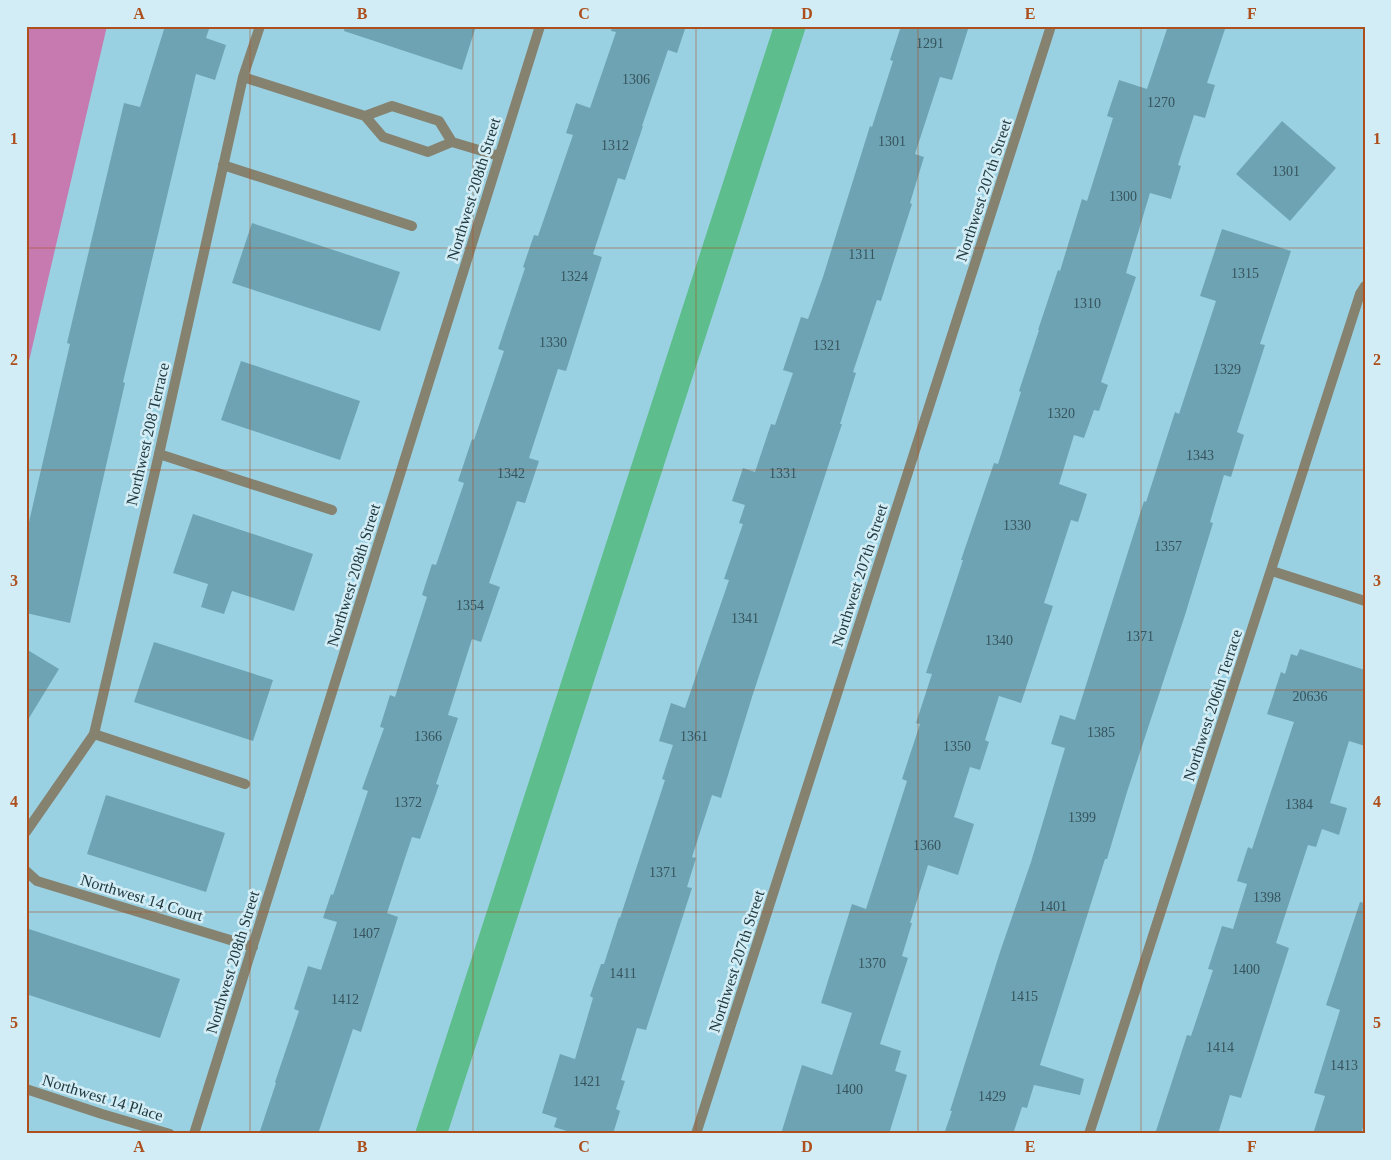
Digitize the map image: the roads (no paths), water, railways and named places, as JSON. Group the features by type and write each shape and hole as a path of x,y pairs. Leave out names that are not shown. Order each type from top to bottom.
{"street":[{"name":"Northwest 208 Terrace","path":"26,832 94,734 243,76 260,26"},
{"name":"Northwest 208th Street","path":"194,1134 540,26"},
{"name":"Northwest 207th Street","path":"696,1134 1051,26"},
{"path":"243,76 365,116 383,137 428,152 452,142 499,156"},
{"path":"365,116 392,106 439,121 452,142"},
{"path":"223,165 412,226"},
{"name":"Northwest 206th Terrace","path":"1090,1134 1360,294 1365,286"},
{"path":"158,454 332,510"},
{"path":"1272,571 1365,601"},
{"path":"94,734 245,784"},
{"name":"Northwest 14 Court","path":"26,871 37,881 253,947"},
{"name":"Northwest 14 Place","path":"26,1089 170,1134"}],"waterway":[{"path":"431,1134 790,26"}]}
